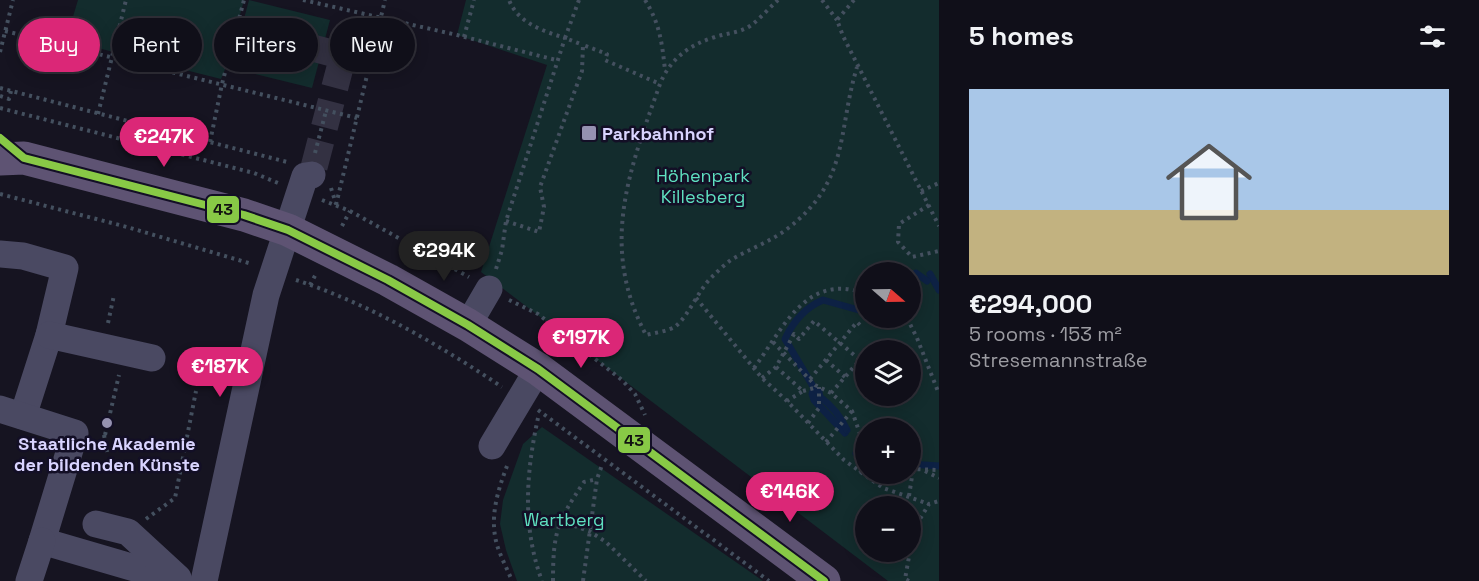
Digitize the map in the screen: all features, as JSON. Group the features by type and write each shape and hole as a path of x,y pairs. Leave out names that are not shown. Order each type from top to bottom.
{"main road":[{"path":"8,152 244,215 288,230 388,280 468,325 538,369 824,581"}],"street":[{"path":"204,581 266,295 305,176 305,165"},
{"path":"0,254 23,256 65,268 49,335 11,412 75,433 29,581"},
{"path":"468,325 489,289"},
{"path":"49,335 152,358"},
{"path":"501,452 531,410 538,369"},
{"path":"96,524 128,532 180,581"},
{"path":"42,541 180,581"}],"path":[{"path":"0,52 13,0"},
{"path":"122,18 126,0"},
{"path":"210,142 222,84 244,0"},
{"path":"303,0 377,18"},
{"path":"381,18 385,0"},
{"path":"464,37 474,0"},
{"path":"509,0 512,9 537,28 607,54 605,60 660,84"},
{"path":"489,289 502,250 506,221 556,60 579,0"},
{"path":"645,0 662,37 665,70"},
{"path":"778,0 751,25 738,32 696,45 678,55 665,70 641,138 625,197 621,227 622,260 626,284 635,316 646,335 675,327 707,281 730,260 787,229 808,210 827,186 838,159 851,86 857,67"},
{"path":"822,0 837,20 857,67 939,226"},
{"path":"837,20 854,0"},
{"path":"415,26 556,60"},
{"path":"5,30 112,57 98,114"},
{"path":"506,221 539,232 544,207 540,187 582,70 583,45"},
{"path":"173,72 357,118"},
{"path":"336,205 368,72"},
{"path":"0,88 305,165 326,111"},
{"path":"0,96 9,99 11,92"},
{"path":"0,108 254,173"},
{"path":"921,191 939,183"},
{"path":"0,194 247,261"},
{"path":"929,205 899,224 897,242 912,257 939,251"},
{"path":"350,211 538,314 622,380 635,394 647,421"},
{"path":"310,285 373,312 465,362 769,581"},
{"path":"754,368 792,314 812,296 830,288 855,290"},
{"path":"105,435 114,349 114,295"},
{"path":"696,298 762,378 855,469"},
{"path":"762,378 776,367 794,334 799,339 814,321 855,357"},
{"path":"810,380 855,324"},
{"path":"912,328 939,394"},
{"path":"773,342 810,380 831,393 852,411 855,420"},
{"path":"826,360 845,377"},
{"path":"831,393 855,365"},
{"path":"776,367 803,391"},
{"path":"787,401 817,386"},
{"path":"808,423 819,408 817,386"},
{"path":"128,532 175,498 196,391"},
{"path":"531,410 527,518 535,562 542,581"},
{"path":"826,442 852,411"},
{"path":"501,452 493,522 496,543 512,581"},
{"path":"583,581 597,479 602,465"},
{"path":"921,471 939,470"},
{"path":"925,471 939,478"},
{"path":"553,581 553,547 564,511 584,482 597,479"},
{"path":"876,484 909,496 910,484"},
{"path":"921,501 929,504 939,501"},
{"path":"909,581 905,579 914,529 929,504"},
{"path":"560,521 590,531 606,542 646,581"}],"green space":[{"path":"78,0 244,0 239,18 214,18 214,72 224,72 221,79 193,72 202,72 202,18 112,18 112,52 100,49 100,18 73,18"},
{"path":"249,0 330,20 318,65 318,18 244,18"},
{"name":"Höhenpark Killesberg","path":"466,0 939,0 939,581 888,581 863,562 921,562 921,496 855,496 855,556 481,272 547,65 457,35"},
{"path":"247,72 316,72 312,88"},
{"name":"Wartberg","path":"542,427 763,581 517,581 500,524 503,500 523,444"}],"waterway":[{"path":"930,274 939,290"},
{"path":"921,277 927,281"},
{"path":"847,430 842,420 820,397 785,339 801,316 823,300 855,309"},
{"path":"814,388 812,394 814,400 845,433"},
{"path":"921,465 939,466"}],"tunnel":[{"path":"312,175 343,56 318,49"}],"transit line":[{"name":"43","path":"0,138 24,158 244,215 288,230 388,280 468,325 538,369 824,581"}],"place":[{"name":"Parkbahnhof","path":"589,133"},
{"name":"Staatliche Akademie der bildenden Künste","path":"107,423"}]}
